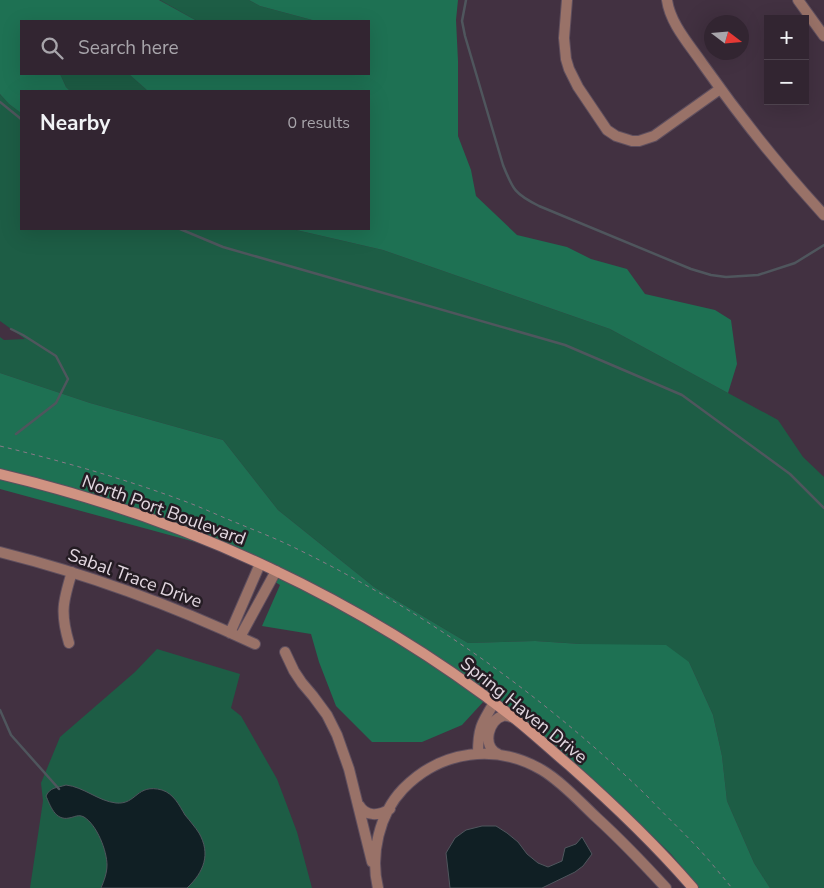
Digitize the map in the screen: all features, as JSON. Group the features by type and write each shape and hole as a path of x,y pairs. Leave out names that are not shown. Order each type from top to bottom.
{"street":[{"path":"567,0 564,38 569,69 578,87 607,130 616,136 632,141 654,136 720,89"},
{"path":"668,0 668,10 671,17 720,89 775,160 824,215"},
{"path":"798,0 824,36"},
{"name":"North Port Boulevard","path":"0,474 48,486 130,511 204,539 312,588"},
{"name":"Sabal Trace Drive","path":"0,552 72,572 148,598 255,644"},
{"path":"230,632 260,564"},
{"path":"240,637 276,571"},
{"path":"69,643 63,616 66,591 72,572"},
{"name":"Spring Haven Drive","path":"312,588 402,639 450,671 514,718 604,796 641,832 693,888"},
{"path":"241,608 254,613"},
{"path":"285,652 294,672 320,704 333,726 345,758 378,887"},
{"path":"478,754 479,730 494,703"},
{"path":"514,718 502,716 494,722 490,730 488,744 490,749 499,754 524,761 551,776 616,836 665,888"},
{"path":"378,887 375,859 376,846 390,809 400,792 410,782 430,768 450,759 478,754 499,754"},
{"path":"357,803 362,810 372,815 383,813 390,809"}],"green space":[{"path":"0,0 159,0 195,20 20,20 20,75 60,75 69,90 20,90 20,112 0,94"},
{"path":"160,0 249,0 260,6 312,20 195,20"},
{"path":"249,0 458,0 456,20 458,136 471,170 476,196 517,235 567,247 591,259 627,269 645,294 715,310 731,320 737,364 728,393 610,329 383,250 296,230 370,230 370,90 147,90 130,75 370,75 370,20 312,20 260,6"},
{"path":"60,75 130,75 147,90 69,90"},
{"path":"0,94 20,112 20,230 296,230 383,250 610,329 778,420 803,457 824,477 824,888 770,888 754,863 727,801 722,756 713,715 689,662 581,644 535,641 468,643 374,587 278,510 223,440 90,403 0,373 0,337 4,340 25,339 0,321"},
{"path":"0,373 90,403 223,440 278,510 374,587 468,643 535,641 581,644 666,645 689,662 713,715 722,756 727,801 754,863 770,888 699,888 671,854 611,796 520,716 404,636 350,604 278,567 206,535 131,507 0,470"},
{"path":"0,479 47,490 129,515 210,546 0,489"},
{"path":"278,577 384,634 484,701 462,725 422,742 372,742 336,706 319,662 311,634 262,626 280,585 275,582"},
{"path":"157,649 240,674 231,708 241,716 277,779 297,832 312,888 30,888 43,801 41,783 60,737 135,672"}],"shaded area":[{"path":"66,785 79,788 103,800 116,803 128,801 147,789 162,790 170,794 203,841 205,848 204,862 198,876 187,888 101,888 106,874 107,859 97,832 89,821 82,816 64,818 57,815 51,808 46,796 52,789"},
{"path":"482,826 496,826 518,842 527,854 538,863 548,867 562,861 565,848 576,844 582,837 592,854 583,866 575,872 542,888 450,888 446,853 455,838 466,830"}],"waterway":[{"path":"466,0 462,21 465,36 503,165 512,186 525,198 539,206 691,269 711,275 726,277 758,275 795,263 824,245"},
{"path":"0,102 20,118"},
{"path":"182,230 223,247 565,345 682,395 790,474 824,508"},
{"path":"11,329 56,356 68,379 56,403 16,434"},
{"path":"0,710 11,735 59,789"}]}
